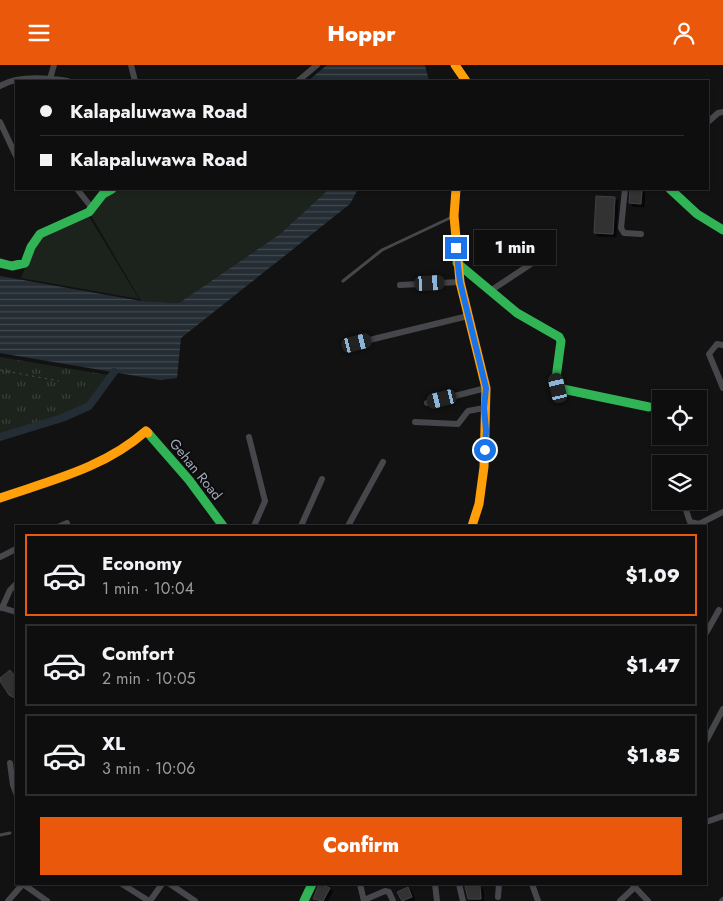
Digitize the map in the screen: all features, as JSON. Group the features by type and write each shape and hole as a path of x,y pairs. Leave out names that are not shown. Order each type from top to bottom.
{"street":[{"path":"50,79 54,65"},
{"path":"131,65 135,80"},
{"path":"299,80 317,65"},
{"path":"456,65 465,80"},
{"path":"26,80 59,80"},
{"path":"0,86 6,82 15,81"},
{"path":"709,120 718,113 723,112"},
{"path":"0,122 15,154"},
{"path":"78,190 92,208"},
{"path":"0,263 12,266 25,263 31,247 40,234 89,212 104,194 110,190"},
{"path":"456,190 454,216 457,263 486,388 484,467 479,504 472,525"},
{"path":"625,190 621,228 624,233 641,234"},
{"path":"671,190 697,214 723,230"},
{"path":"490,291 534,262"},
{"path":"457,263 516,313 559,337 556,378 558,388 649,407"},
{"path":"400,285 460,282"},
{"path":"357,343 468,316"},
{"path":"723,345 717,344 709,354 723,389"},
{"path":"427,403 486,388"},
{"path":"415,422 458,424 468,411 484,408"},
{"name":"Gehan Road","path":"0,498 110,459 133,444 146,431 189,479 222,525"},
{"path":"249,437 265,501 254,525"},
{"path":"349,525 383,462"},
{"path":"301,525 322,479"},
{"path":"686,510 690,521 699,524 723,512"},
{"path":"62,525 67,523"},
{"path":"0,557 15,550"},
{"path":"15,585 10,590 1,608 15,612"},
{"path":"707,631 719,610"},
{"path":"707,739 723,709"},
{"path":"10,763 15,790"},
{"path":"707,822 723,816"},
{"path":"8,901 22,885"},
{"path":"24,885 46,901"},
{"path":"124,885 149,901 161,885"},
{"path":"171,885 195,901"},
{"path":"304,901 312,885"},
{"path":"360,885 364,900 385,891 389,892 393,901"},
{"path":"435,885 436,901"},
{"path":"459,885 462,901"},
{"path":"498,897 499,885"},
{"path":"532,885 538,901"},
{"path":"620,901 633,886 648,901"}],"lane":[{"path":"343,281 382,250 454,216"},
{"path":"0,835 10,833"}],"path":[{"path":"0,371 59,381"}],"green space":[{"path":"111,190 328,190 280,234 179,303 141,301 89,212"},
{"path":"88,215 139,299 21,278 33,248 42,234"},
{"path":"0,357 108,375 87,403 61,415 0,433"}],"shaded area":[{"path":"327,65 425,65 429,80 309,80"},
{"path":"328,190 357,190 350,204 181,338 177,378 160,380 0,353 0,276 141,301 179,303 280,234"}],"building":[{"path":"630,190 642,190 641,204 629,203"},
{"path":"596,196 615,197 613,234 594,233"},
{"path":"10,670 15,677 15,698 9,695 0,678"},
{"path":"319,885 330,888 323,901 313,899"},
{"path":"465,886 480,886 481,899 468,899"},
{"path":"408,887 412,897 402,901 397,892"}],"waterway":[{"path":"0,437 62,418 89,406 114,372"}],"traffic: fast":[{"path":"0,263 12,266 25,263 31,247 40,234 89,212 103,194 110,190"},
{"path":"671,190 697,214 723,230"},
{"path":"457,263 517,313 559,337 561,341 556,378 558,388 649,407"},
{"path":"148,433 189,480 222,525"},
{"path":"304,901 312,885"}],"traffic: slow":[{"path":"455,65 465,80"},
{"path":"456,190 454,216 460,282 486,388 484,467 479,504 472,525"},
{"path":"0,498 77,472 113,455 146,431 148,433"}],"route":[{"path":"456,248 460,282 486,388 484,408 485,450"}]}
